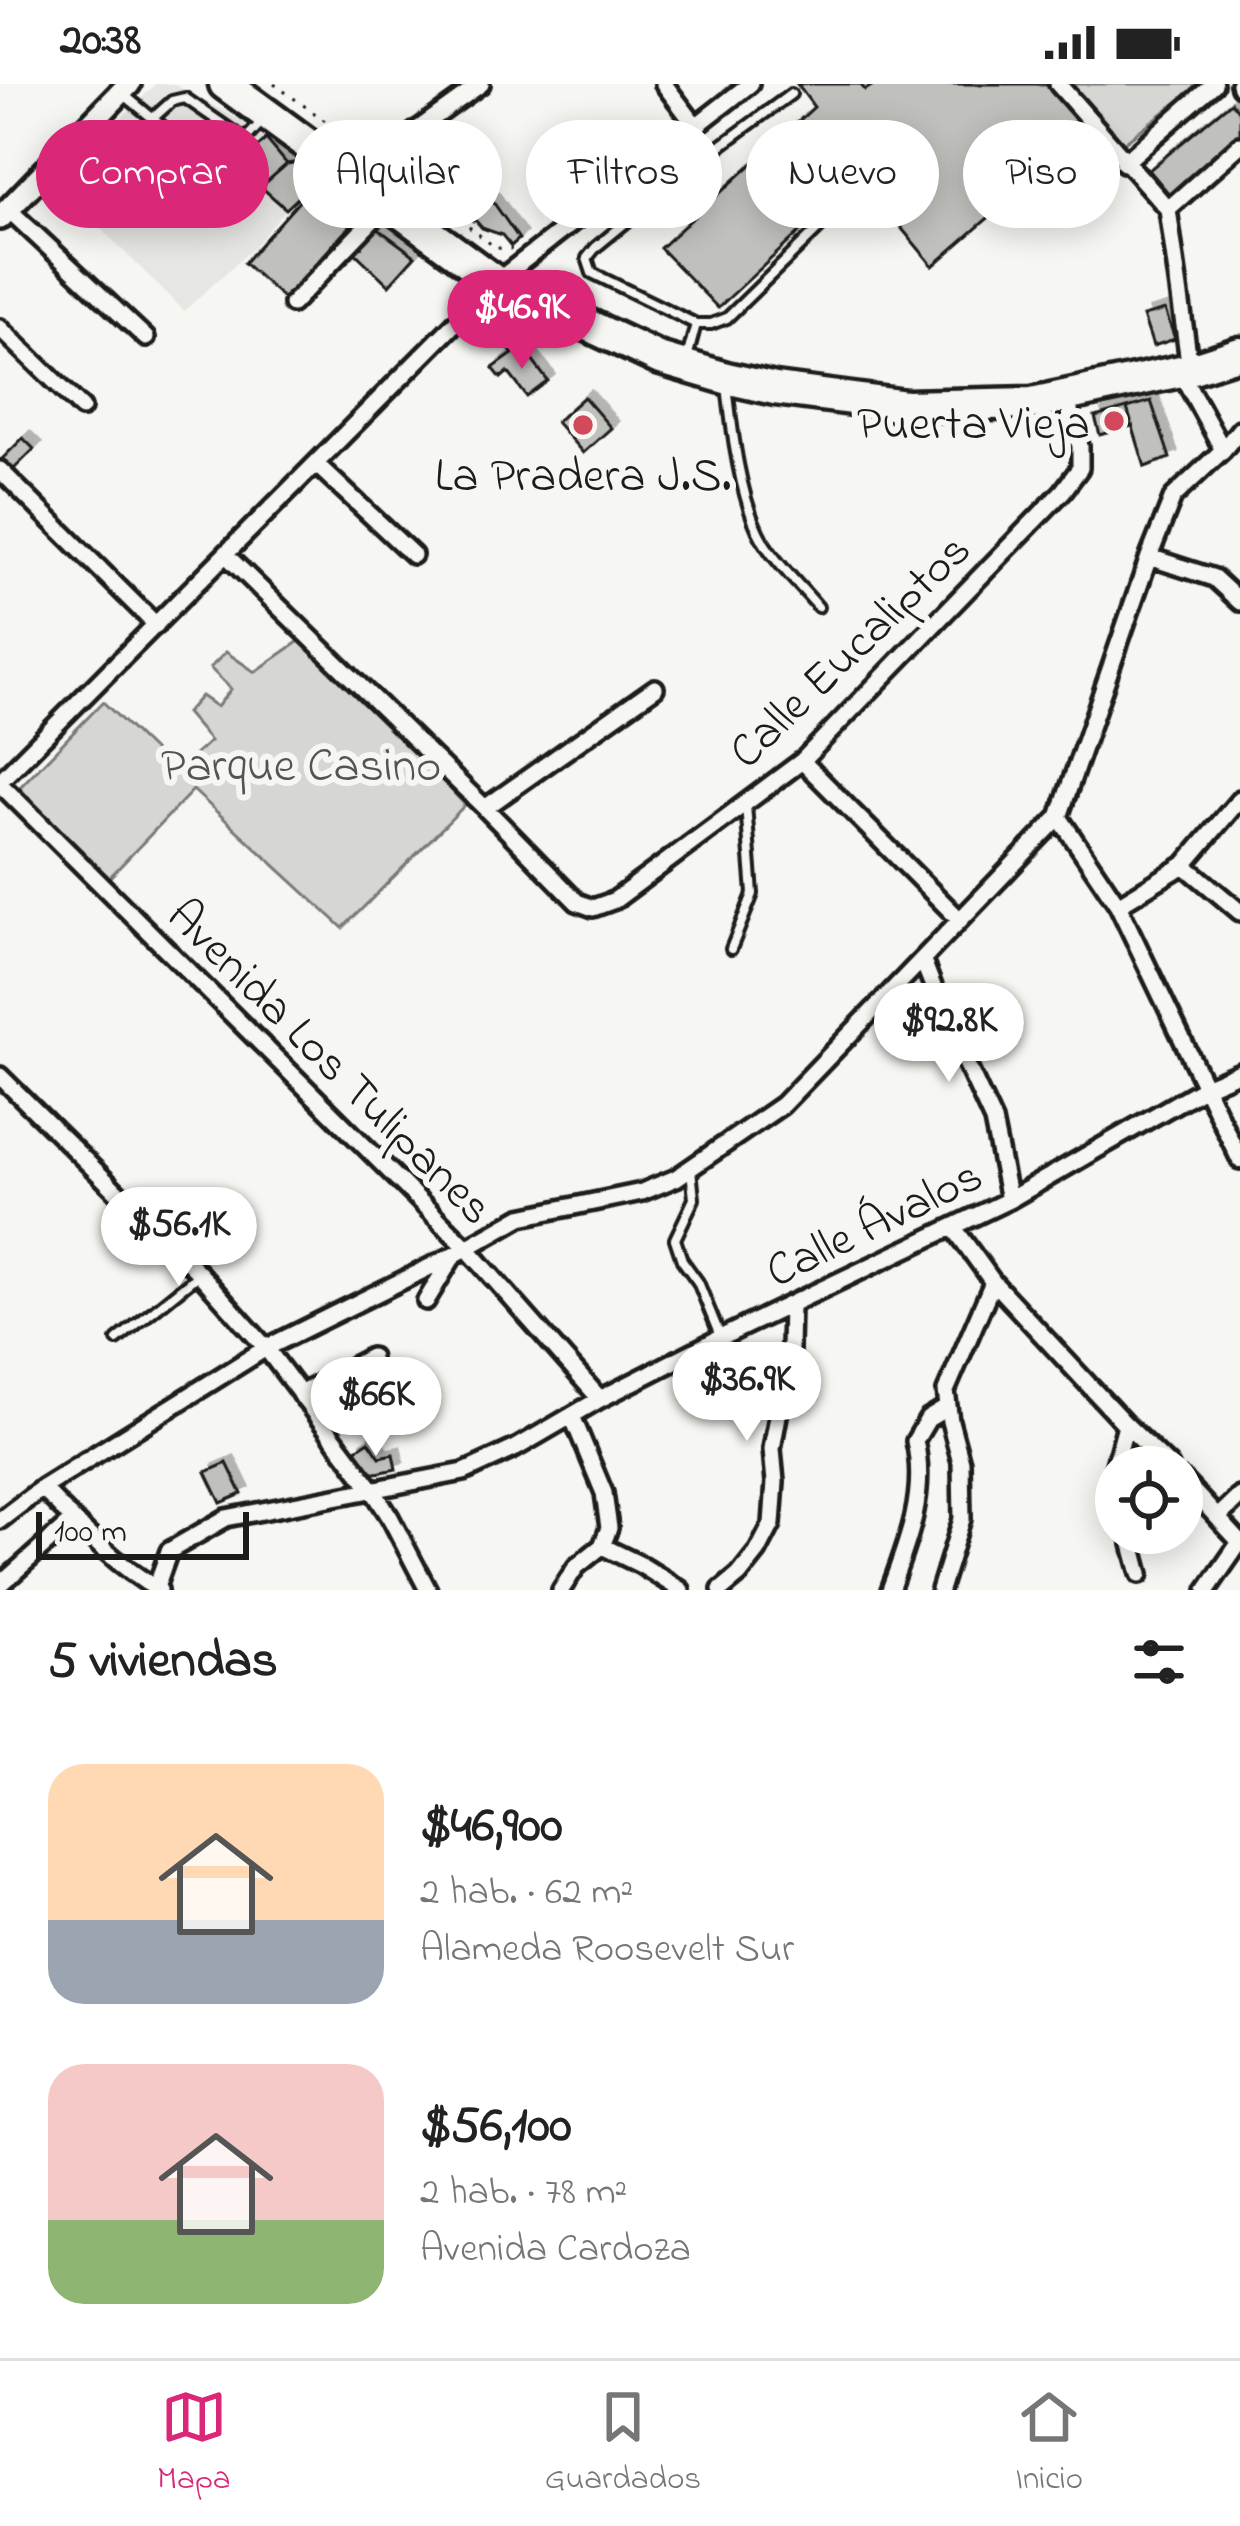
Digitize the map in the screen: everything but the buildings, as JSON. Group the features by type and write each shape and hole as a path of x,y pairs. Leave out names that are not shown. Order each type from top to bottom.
{"highway":[{"path":"225,84 293,134"},
{"path":"248,84 307,120"},
{"path":"434,228 511,271"},
{"path":"458,228 549,306 658,358 775,389 906,406 1032,403 1185,370 1240,353"}],"street":[{"path":"433,120 481,84"},
{"path":"664,84 686,120"},
{"path":"702,120 749,84"},
{"path":"1058,84 1168,209 1185,370 1223,450"},
{"path":"1124,163 1214,84"},
{"path":"125,88 4,213 146,338"},
{"path":"1168,209 1240,145"},
{"path":"292,304 365,228"},
{"path":"0,782 511,271 565,228"},
{"path":"0,328 82,408"},
{"name":"Calle Eucaliptos","path":"485,808 577,902 593,908 615,900 802,761 1063,491 1080,468 1080,446 1066,397"},
{"path":"0,1520 42,1488 266,1348 521,1217 642,1192 676,1178 782,1105 1059,817 1173,497 1240,429"},
{"path":"316,464 413,555"},
{"path":"0,470 156,625"},
{"path":"0,500 15,484"},
{"path":"227,556 485,808 655,688"},
{"path":"1149,557 1214,578 1240,602"},
{"path":"802,761 959,919"},
{"name":"Avenida Los Tulipanes","path":"0,782 600,1399"},
{"path":"1118,905 1184,865 1238,805"},
{"path":"1059,817 1118,905 1240,1160"},
{"path":"1184,865 1240,912"},
{"path":"923,961 993,1121 1009,1200"},
{"name":"Calle Ávalos","path":"157,1590 169,1551 226,1518 464,1472 720,1338 1009,1200 1240,1072"},
{"path":"0,1076 200,1274 266,1348 372,1489 428,1590"},
{"path":"954,1228 993,1282 1148,1446"},
{"path":"425,1301 460,1251"},
{"path":"940,1590 962,1519 962,1462 946,1391 993,1282"},
{"path":"721,1590 758,1551 772,1524 772,1449 790,1349 791,1304"},
{"path":"301,1394 370,1357"},
{"path":"890,1590 916,1513 920,1460 915,1442 928,1419 948,1407"},
{"path":"572,1416 604,1492 607,1549"},
{"path":"1120,1446 1126,1425"},
{"path":"42,1488 157,1590"},
{"path":"1218,1517 1240,1496"},
{"path":"1203,1501 1240,1542 1207,1590"},
{"path":"0,1585 73,1520"},
{"path":"560,1590 576,1567 607,1549"},
{"path":"607,1549 681,1590"},
{"path":"1135,1554 1140,1574"}],"lane":[{"path":"125,88 152,119 172,101 184,98 216,120"},
{"path":"722,145 790,94"},
{"path":"266,120 270,117"},
{"path":"619,228 587,258 592,273 696,324 727,318 819,228"},
{"path":"685,366 696,324"},
{"path":"726,378 732,433 749,504 764,542 818,607"},
{"path":"731,949 753,895 746,802"},
{"path":"691,1168 694,1199 675,1239 720,1338"},
{"path":"117,1340 200,1274"}],"path":[{"path":"274,84 324,120"},
{"path":"470,228 496,248 516,249 511,271"}],"shaded area":[{"path":"156,84 174,84 239,120 119,120"},
{"path":"269,137 293,158 293,202 255,246 184,311 100,228 269,228"}],"green space":[{"path":"1067,84 1201,84 1120,145 1120,120 1096,120"},
{"name":"Parque Casino","path":"308,635 465,805 343,928 193,790 107,880 21,794 20,787 103,702 175,772 210,741 186,713 201,696 217,707 231,689 210,668 226,652 255,672"}],"place":[{"name":"Puerta Vieja","path":"1114,421"},
{"name":"La Pradera J.S.","path":"583,425"}]}
